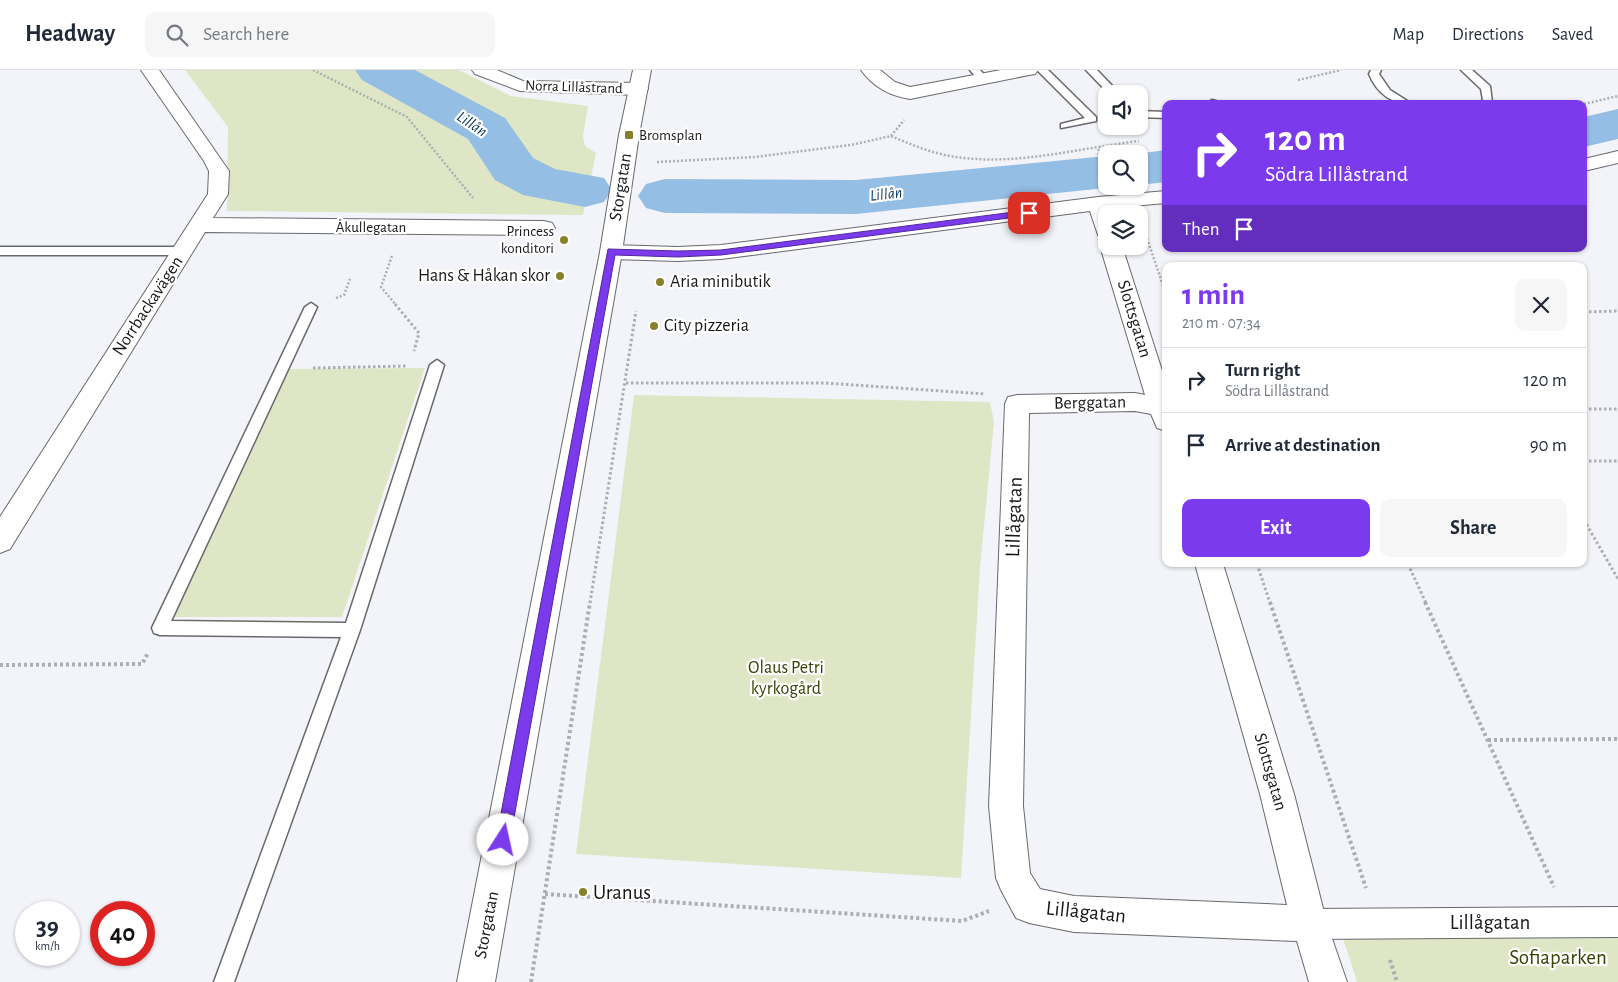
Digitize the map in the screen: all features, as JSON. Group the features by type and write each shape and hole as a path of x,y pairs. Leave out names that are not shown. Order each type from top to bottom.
{"street":[{"name":"Norrbackavägen","path":"0,540 218,194 219,171 150,70"},
{"name":"Norra Lillåstrand","path":"482,70 520,86 640,79"},
{"path":"870,70 885,86 910,93 979,75 1029,70"},
{"name":"Storgatan","path":"476,982 611,252 629,135 640,79"},
{"path":"1587,164 1618,157"},
{"path":"611,252 678,254 721,252 1098,203 1162,197"},
{"name":"Åkullegatan","path":"199,225 544,228"},
{"name":"Slottsgatan","path":"1114,255 1162,408"},
{"name":"Berggatan","path":"1017,404 1135,402 1162,413"},
{"name":"Lillågatan","path":"1017,404 1006,806 1013,878 1030,905 1074,914 1309,924 1377,922 1618,922"},
{"name":"Slottsgatan","path":"1210,567 1278,794 1309,924 1328,982"}],"lane":[{"path":"1042,70 1092,119 1065,126"},
{"path":"1090,70 1106,85"},
{"path":"1376,70 1374,74 1377,84 1395,100"},
{"path":"1466,70 1486,88 1488,100"},
{"path":"1148,114 1162,115"},
{"path":"0,251 183,251"},
{"path":"311,307 160,628 352,630"},
{"path":"224,982 352,630 437,365"}],"path":[{"path":"313,70 407,116 417,131 447,164 474,200 480,228"},
{"path":"1298,80 1341,70"},
{"path":"1587,103 1618,96"},
{"path":"657,162 795,153 852,145 891,136 906,117"},
{"path":"891,136 909,145 948,156 999,161 1098,147"},
{"path":"1111,145 1140,140"},
{"path":"1148,241 1162,282"},
{"path":"387,268 381,287 419,333 409,366"},
{"path":"344,295 350,279"},
{"path":"531,982 637,307"},
{"path":"1587,312 1618,311"},
{"path":"282,369 437,365"},
{"path":"626,383 882,386 997,395 1017,404"},
{"path":"1587,409 1618,408"},
{"path":"1587,461 1618,461"},
{"path":"1587,525 1618,579"},
{"path":"1258,567 1397,982"},
{"path":"1409,567 1570,922"},
{"path":"0,665 142,664 160,628"},
{"path":"1488,740 1618,739"},
{"path":"545,894 962,921 1025,898"}],"green space":[{"path":"185,70 459,70 511,96 588,106 583,136 585,146 596,153 583,215 227,211 228,127"},
{"path":"425,368 342,617 171,617 283,369"},
{"name":"Olaus Petri kyrkogård","path":"634,395 990,402 994,422 980,568 961,878 576,854"},
{"name":"Sofiaparken","path":"1618,931 1618,982 1357,982 1342,935"}],"waterway":[{"name":"Lillån","path":"379,70 487,129 514,169 542,183 585,190"},
{"name":"Lillån","path":"1587,131 1618,124"},
{"name":"Lillån","path":"1148,168 1162,166"},
{"name":"Lillån","path":"665,196 856,197 1098,173"}],"place":[{"name":"Bromsplan","path":"629,135"},
{"name":"Princess konditori","path":"564,240"},
{"name":"Hans & Håkan skor","path":"560,276"},
{"name":"Aria minibutik","path":"660,282"},
{"name":"City pizzeria","path":"654,326"},
{"name":"Uranus","path":"583,892"}],"route":[{"path":"503,840 611,252 678,254 721,252 1029,213"}]}
